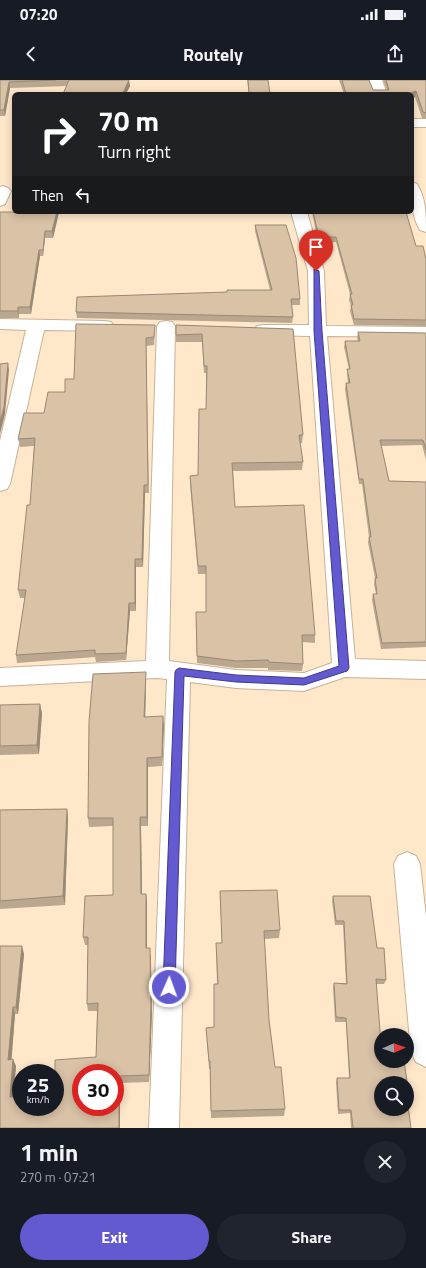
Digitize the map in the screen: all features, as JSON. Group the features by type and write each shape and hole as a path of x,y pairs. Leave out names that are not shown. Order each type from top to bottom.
{"street":[{"path":"375,80 379,92"},
{"path":"414,123 426,123"},
{"path":"414,193 426,227"},
{"path":"300,214 316,271 318,331 344,668"},
{"path":"0,324 120,326"},
{"path":"0,484 36,325"},
{"path":"164,1128 168,671 166,326"},
{"path":"246,329 426,332"},
{"path":"0,677 168,671 236,679 304,682 344,668 426,670"},
{"path":"407,864 426,1052"}],"building":[{"path":"0,80 56,80 9,82 4,110 0,110"},
{"path":"69,80 129,80 123,92 64,92"},
{"path":"248,80 268,80 270,92 249,92"},
{"path":"342,80 369,80 373,90 389,90 386,80 426,80 426,113 423,112 416,91 345,92"},
{"path":"0,212 12,212 12,214 56,214 52,231 45,231 43,250 39,250 30,307 18,307 18,311 0,311"},
{"path":"313,214 407,214 416,246 423,246 426,259 426,320 354,319 351,305 353,305 350,294 352,294 336,237 319,237"},
{"path":"255,225 286,225 296,258 300,299 291,299 293,317 76,312 77,297 227,292 227,290 272,290"},
{"path":"76,324 155,325 154,337 146,338 148,485 144,485 142,559 135,559 135,603 129,603 126,653 95,654 95,650 16,655 26,590 18,590 27,505 30,505 35,438 18,439 24,413 44,413 48,392 65,392 65,379 74,379"},
{"path":"176,325 293,329 303,435 299,435 303,462 232,463 235,507 304,505 315,635 302,635 303,664 269,662 268,660 236,661 197,656 196,612 206,612 206,566 198,566 190,476 198,475 199,409 206,409 207,366 204,366 202,334 176,335"},
{"path":"358,332 426,333 426,450 423,440 380,440 389,481 426,482 426,642 382,643 373,594 377,594 375,578 377,578 369,537 371,537 363,479 359,479 346,383 350,383 347,369 350,369 345,341 360,341"},
{"path":"8,363 4,407 0,422 0,364"},
{"path":"146,672 144,717 163,716 162,757 147,758 147,817 140,817 141,894 146,894 146,948 150,948 151,1005 149,1075 124,1076 124,1064 72,1064 72,1116 119,1116 119,1128 0,1128 0,946 22,946 16,1007 13,1007 8,1060 13,1059 10,1097 12,1097 12,1116 64,1116 64,1064 55,1064 55,1060 96,1057 98,1003 87,1004 88,937 83,937 85,896 113,895 113,818 88,818 89,722 93,674"},
{"path":"40,704 37,745 0,746 0,705"},
{"path":"67,809 63,896 0,901 0,810"},
{"path":"277,890 280,930 264,931 269,1020 275,1067 281,1067 285,1109 211,1111 210,1061 206,1028 214,1027 214,984 218,984 216,943 222,943 220,891"},
{"path":"333,896 370,896 377,948 384,948 386,980 376,979 380,1028 374,1028 374,1068 405,1068 406,1076 374,1076 374,1116 409,1116 411,1128 353,1128 351,1110 339,1110 337,1078 350,1078 346,1018 336,1017 334,983 347,984 344,921 336,921"}],"route":[{"path":"169,987 179,672 236,679 304,682 344,668 318,331 316,271"}]}
